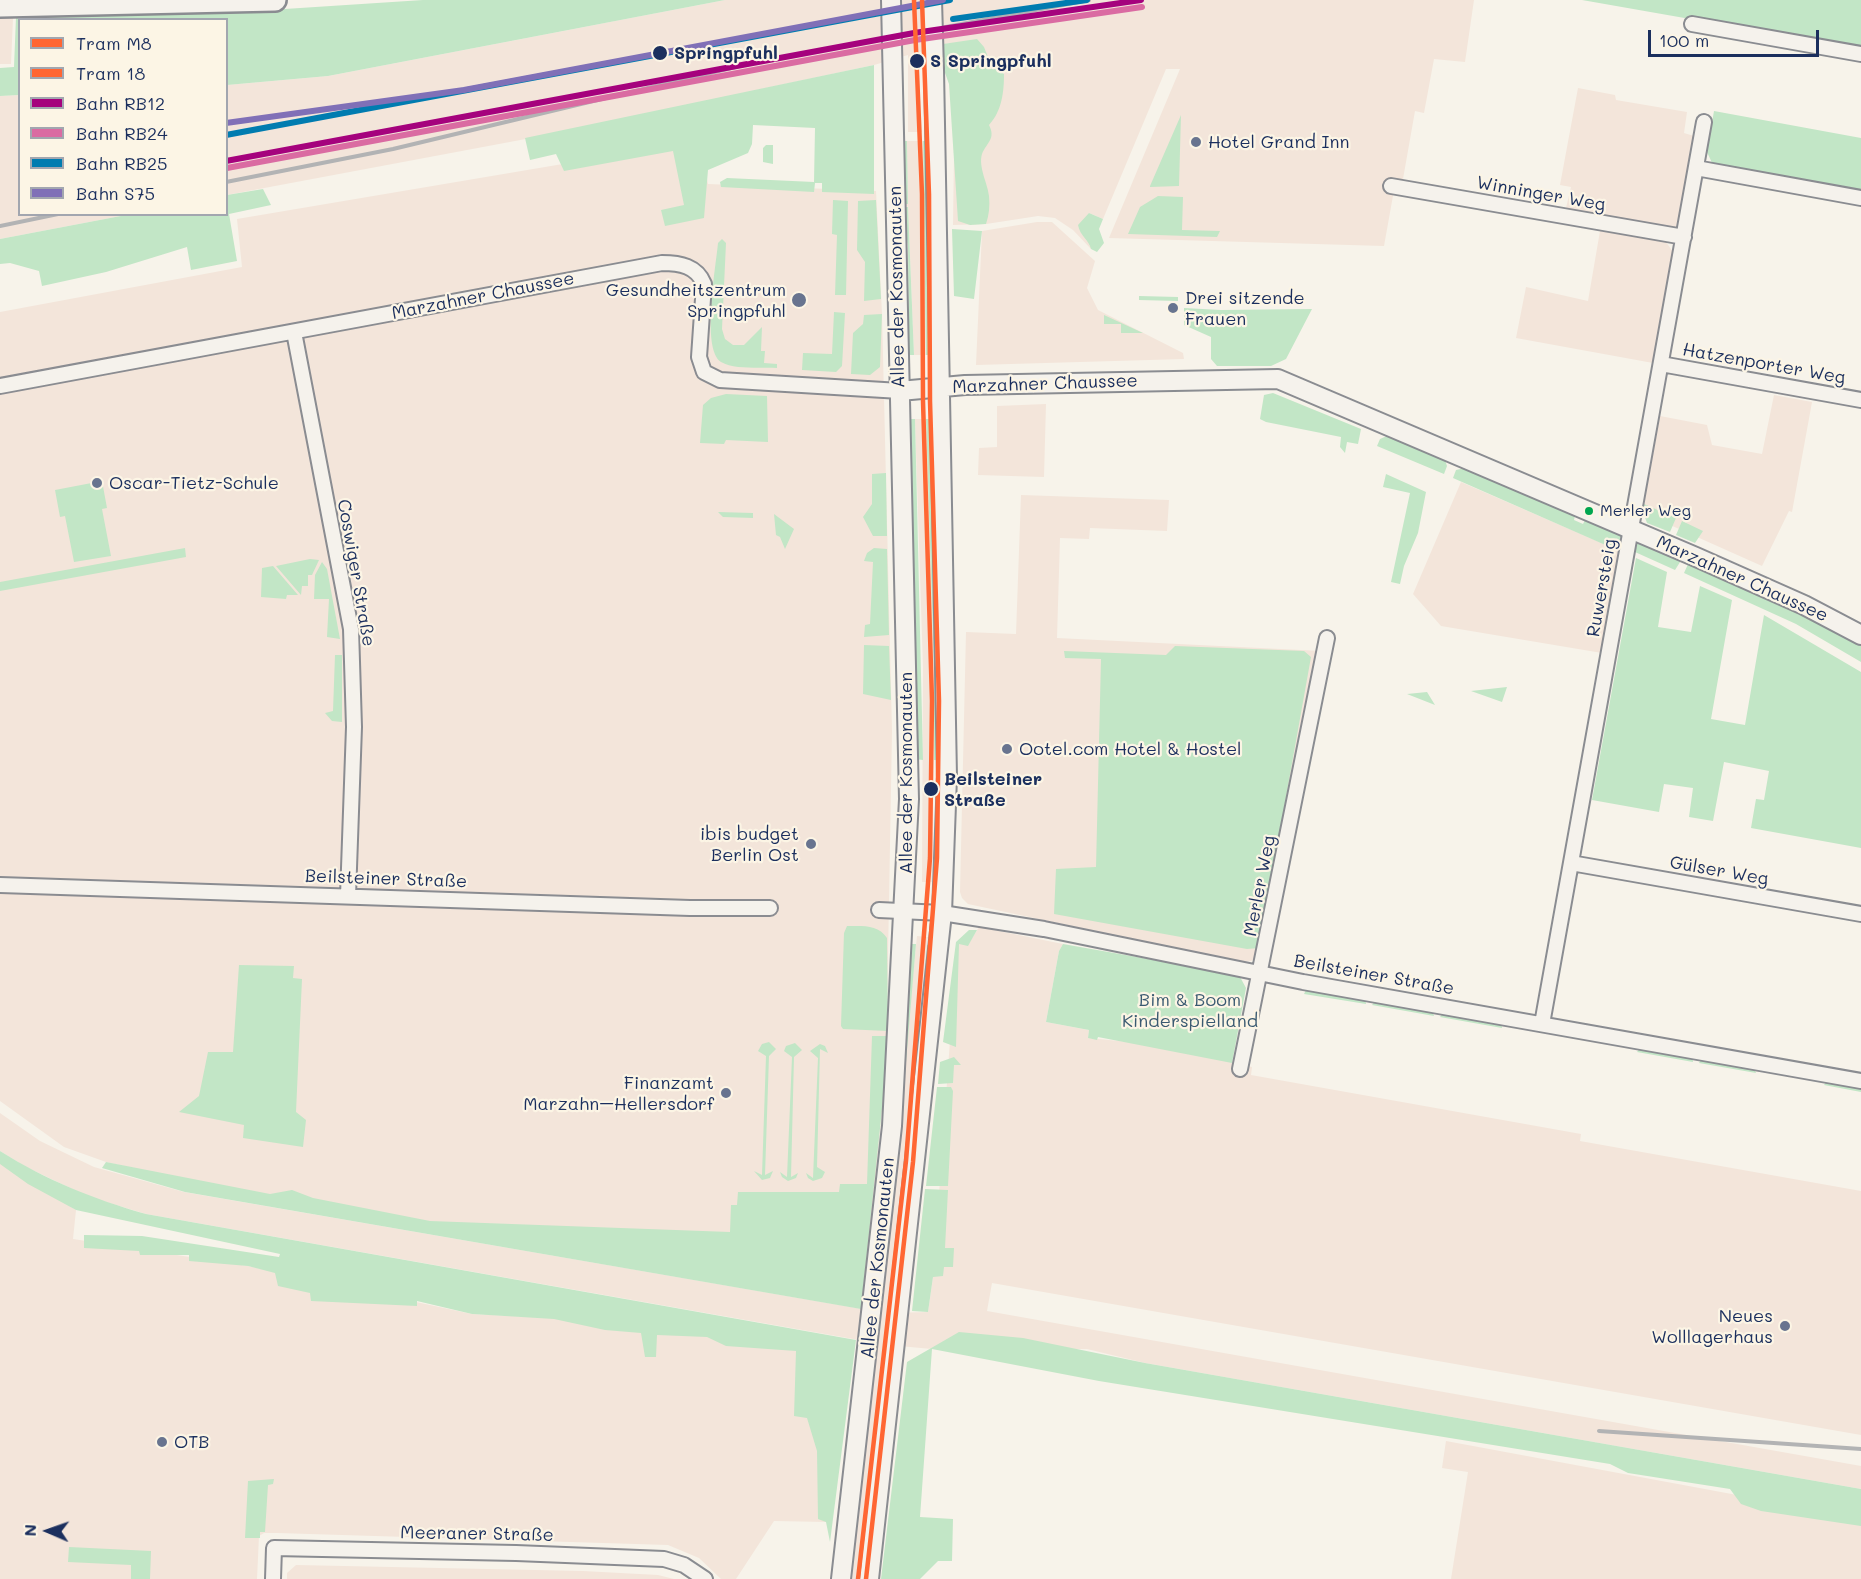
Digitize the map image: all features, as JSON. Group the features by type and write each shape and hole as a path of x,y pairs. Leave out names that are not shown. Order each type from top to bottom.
{"main road":[{"path":"0,6 276,0"},
{"name":"Allee der Kosmonauten","path":"841,1579 896,1084 909,799 891,0"},
{"name":"Allee der Kosmonauten","path":"869,1579 942,913 946,777 932,0"},
{"name":"Marzahner Chaussee","path":"900,391 1278,379 1631,529 1804,605 1861,635"}],"street":[{"path":"1692,24 1861,54"},
{"name":"Ruwersteig","path":"1542,1024 1704,122"},
{"path":"1696,168 1861,198"},
{"name":"Winninger Weg","path":"1391,186 1684,237"},
{"name":"Marzahner Chaussee","path":"0,386 654,263 672,263 693,269 704,284 699,357 704,372 720,380 900,391"},
{"name":"Coswiger Straße","path":"294,332 351,629 354,727 348,896"},
{"name":"Hatzenporter Weg","path":"1661,364 1861,400"},
{"name":"Merler Weg","path":"1240,1069 1256,986 1262,971 1327,638"},
{"name":"Gülser Weg","path":"1571,863 1861,914"},
{"name":"Beilsteiner Straße","path":"0,885 700,908 770,908"},
{"name":"Beilsteiner Straße","path":"879,910 942,913 1044,929 1262,971 1303,982 1861,1081"},
{"name":"Meeraner Straße","path":"273,1579 274,1548 660,1559 684,1565 705,1579"}],"shaded area":[{"path":"725,0 1474,0 1465,62 1434,59 1424,113 1415,111 1403,179 1396,179 1384,246 1109,238 1180,69 1166,69 1103,219 1089,213 1094,242 1091,249 1073,230 1055,218 1038,216 986,224 953,225 954,155 949,43 918,53 922,132 908,132 908,55 874,65 547,135 228,195 228,85 328,76"},
{"path":"0,18 13,18 11,64 0,64"},
{"path":"1578,88 1615,95 1616,100 1687,112 1684,133 1694,136 1678,228 1566,208 1571,187 1560,185"},
{"path":"18,95 18,216 121,216 0,239 0,96"},
{"path":"699,141 708,184 876,191 882,314 892,731 886,1071 868,1250 445,1229 212,1186 106,1162 64,1147 0,1101 0,312 242,267 237,219"},
{"path":"907,141 923,141 926,355 914,355 908,207 902,204 908,204"},
{"path":"1037,222 1052,222 1095,261 1087,288 1098,310 1183,353 1184,359 976,365 982,231"},
{"path":"1600,231 1666,242 1673,252 1653,363 1516,338 1526,287 1588,301"},
{"path":"1774,395 1812,402 1792,512 1789,511 1762,566 1650,516 1644,504 1660,416 1707,425 1712,445 1762,454"},
{"path":"1046,404 1044,477 978,475 979,448 997,447 997,406"},
{"path":"915,419 926,419 934,669 932,882 922,882 923,668"},
{"path":"1461,482 1620,551 1602,653 1441,626 1413,594"},
{"path":"1021,495 1169,500 1167,531 1090,528 1089,539 1060,538 1057,638 1321,651 1257,957 1251,961 1241,962 968,904 962,898 960,892 966,632 1016,634"},
{"path":"979,927 1063,944 1059,951 1046,1022 1089,1030 1088,1038 1225,1051 1232,1063 1252,1067 1251,1075 1581,1134 1580,1141 1861,1191 1861,1435 992,1283 987,1311 1861,1466 1861,1489 1145,1363 1087,1349 932,1349 888,1345 860,1579 850,1579 876,1343 146,1214 89,1197 24,1166 0,1151 0,1113 40,1141 94,1167 184,1192 880,1312 917,936 928,937 910,1143 891,1313 928,1312 933,1277 957,943 969,943"},
{"path":"0,1162 76,1210 73,1239 248,1266 472,1314 613,1321 796,1351 826,1448 826,1522 774,1521 736,1579 721,1579 699,1558 668,1545 264,1533 259,1536 257,1579 0,1579"},
{"path":"1446,1441 1861,1518 1861,1579 1451,1579 1468,1472 1442,1468"},
{"path":"296,1565 583,1571 658,1575 674,1579 287,1579 287,1573"}],"green space":[{"path":"423,0 725,0 328,76 228,85 228,18 18,18 18,95 0,96 0,68 14,67 16,17 254,11"},
{"path":"1582,0 1861,0 1861,49"},
{"path":"977,39 984,47 990,62 1004,74 1004,81 999,107 989,125 992,134 981,159 989,196 988,217 986,224 970,225 958,221 949,84 944,70 943,44"},
{"path":"874,65 874,194 822,192 822,183 815,183 814,192 721,187 720,182 727,178 814,182 815,128 753,125 752,144 748,153 708,170 704,218 665,226 661,210 684,205 673,151 564,171 556,154 530,160 525,138"},
{"path":"1714,111 1861,138 1861,190 1713,165 1707,152"},
{"path":"1181,115 1179,186 1150,187 1150,186"},
{"path":"900,141 907,141 908,204 902,204"},
{"path":"923,141 929,141 934,355 926,355"},
{"path":"766,145 773,145 773,164 763,162 763,148"},
{"path":"263,189 271,205 229,214 237,261 191,270 187,247 106,272 42,286 39,271 10,263 0,264 0,239 121,216 228,216 228,195"},
{"path":"1158,196 1183,197 1182,230 1220,231 1217,237 1128,234 1140,207"},
{"path":"833,200 848,201 846,295 835,295 837,235 832,234"},
{"path":"876,200 881,299 864,301 865,262 857,250 858,201"},
{"path":"902,207 908,207 914,355 909,355 908,246"},
{"path":"1089,213 1103,219 1099,229 1104,243 1097,252 1091,249 1078,225"},
{"path":"952,229 982,231 974,299 954,296"},
{"path":"722,239 726,243 722,329 725,339 733,345 744,345 762,327 761,351 765,351 764,363 777,364 777,368 727,365 721,362 715,354 712,341 711,306 718,243"},
{"path":"1139,296 1178,297 1178,301 1139,300"},
{"path":"1184,308 1312,309 1286,359 1271,366 1217,366 1211,359 1211,337 1184,325"},
{"path":"834,312 845,313 842,366 836,372 802,370 803,353 832,354"},
{"path":"882,314 880,367 870,375 851,374 853,333 863,324 864,315"},
{"path":"1104,315 1143,333 1121,333 1121,324 1104,324"},
{"path":"1273,393 1361,429 1358,444 1347,442 1345,453 1340,447 1341,437 1260,419 1264,395"},
{"path":"726,394 767,396 768,442 726,440 724,444 700,443 703,405 711,398"},
{"path":"907,419 915,419 923,760 915,759"},
{"path":"926,419 930,419 932,507 937,534 940,760 934,760 934,669"},
{"path":"1387,436 1445,460 1447,466 1444,474 1377,446 1380,439"},
{"path":"1465,468 1575,516 1574,520 1583,524 1585,520 1621,536 1619,551 1453,478 1456,470"},
{"path":"886,473 887,536 873,536 863,517 872,504 872,474"},
{"path":"1386,474 1426,492 1418,533 1404,566 1400,584 1391,582 1410,493 1383,487"},
{"path":"102,481 107,508 102,509 111,556 74,562 65,516 60,517 55,490"},
{"path":"1644,504 1676,518 1670,532 1647,523 1643,512"},
{"path":"718,512 753,513 753,518 723,517"},
{"path":"774,514 794,529 785,549 780,537 776,535"},
{"path":"1682,521 1703,531 1695,543 1676,535"},
{"path":"1638,541 1682,559 1675,570 1635,552"},
{"path":"185,548 186,557 0,591 0,582"},
{"path":"874,548 887,549 889,635 864,637 865,625 870,624 873,562 864,561 867,553"},
{"path":"1636,558 1667,572 1658,627 1691,632 1700,586 1732,600 1711,719 1745,725 1764,615 1861,672 1861,848 1751,828 1756,799 1764,800 1769,771 1724,762 1713,821 1689,817 1693,788 1664,784 1659,812 1592,800"},
{"path":"310,559 319,560 312,575 308,575 308,586 302,586 301,595 276,566"},
{"path":"322,562 327,569 340,639 327,637 329,599 314,599 315,575"},
{"path":"1689,562 1798,608 1861,642 1861,662 1796,624 1684,573"},
{"path":"273,566 298,595 287,595 286,599 261,597 262,568"},
{"path":"864,645 889,646 891,700 863,694"},
{"path":"1175,646 1304,651 1311,657 1259,948 1247,949 1054,914 1056,869 1096,867 1101,659 1065,658 1064,651 1166,655"},
{"path":"335,655 342,655 342,722 332,721 325,713 333,711"},
{"path":"1507,687 1502,702 1471,691"},
{"path":"1427,692 1435,705 1407,694"},
{"path":"847,926 874,928 887,938 888,1031 843,1029 841,1026 844,933"},
{"path":"969,930 977,930 968,946 959,944 956,1047 943,1042 956,942"},
{"path":"907,944 916,944 899,1145 880,1312 877,1311"},
{"name":"Bim & Boom Kinderspielland","path":"1063,944 1239,975 1246,988 1232,1063 1098,1037 1097,1040 1088,1038 1089,1030 1046,1022 1059,951"},
{"path":"927,945 933,946 910,1143"},
{"path":"239,965 294,966 293,978 302,979 296,1112 306,1120 303,1147 243,1138 244,1125 179,1112 199,1096 208,1052 233,1052"},
{"path":"1307,988 1365,998 1366,1004 1304,994"},
{"path":"1376,1000 1432,1010 1434,1016 1372,1005"},
{"path":"1444,1012 1501,1022 1502,1028 1440,1017"},
{"path":"872,1036 887,1036 886,1071 861,1309 185,1192 102,1168 106,1162 270,1194 292,1190 313,1198 430,1221 730,1232 731,1205 737,1205 738,1192 839,1192 840,1184 867,1184"},
{"path":"769,1042 776,1049 769,1056 765,1175 773,1171 770,1178 762,1180 754,1171 762,1175 766,1056 758,1051 762,1044"},
{"path":"795,1043 802,1050 794,1057 791,1177 798,1173 796,1178 788,1181 782,1177 780,1172 787,1177 792,1057 784,1051 786,1046"},
{"path":"820,1044 825,1046 828,1053 820,1049 817,1167 825,1172 822,1178 813,1181 806,1173 813,1178 818,1058 810,1051"},
{"path":"1641,1047 1692,1056 1693,1062 1637,1052"},
{"path":"954,1057 961,1065 954,1065 953,1083 938,1084 940,1062"},
{"path":"1702,1058 1754,1068 1756,1073 1699,1063"},
{"path":"1827,1081 1861,1086 1861,1092 1824,1085"},
{"path":"937,1087 951,1087 953,1091 948,1186 926,1186"},
{"path":"0,1151 70,1188 146,1214 856,1340 830,1542 826,1522 818,1519 817,1451 807,1418 794,1416 796,1351 726,1346 707,1337 657,1335 656,1357 645,1357 641,1333 605,1330 554,1319 472,1314 417,1301 417,1306 311,1301 310,1293 278,1286 275,1273 248,1266 189,1261 189,1255 140,1255 139,1251 84,1248 84,1235 142,1236 279,1257 280,1254 76,1210 28,1184 0,1164"},
{"path":"925,1189 948,1190 945,1248 954,1248 953,1267 944,1267 943,1276 933,1277 928,1312 912,1311"},
{"path":"959,1332 1023,1338 1145,1363 1861,1489 1861,1526 1761,1511 1741,1504 1730,1489 1628,1473 1610,1464 1099,1381 932,1349 920,1517 953,1519 952,1561 938,1561 920,1579 881,1579 907,1362"},
{"path":"274,1479 273,1484 268,1485 265,1532 260,1532 260,1538 245,1538 248,1481"},
{"path":"69,1547 151,1551 150,1579 131,1579 131,1565 68,1562"}],"railway":[{"path":"914,33 1089,0"},
{"path":"228,182 393,149 748,64"},
{"path":"0,226 48,216"},
{"path":"1599,1431 1861,1449"}],"tram line":[{"name":"M8","path":"858,1579 906,1161 930,858 932,701 923,401 922,194 914,0"},
{"name":"18","path":"866,1579 913,1162 937,858 939,701 930,401 929,194 922,0"}],"rail line":[{"name":"S75","path":"228,123 464,90 943,0"},
{"name":"RB25","path":"228,135 950,0"},
{"name":"RB25","path":"953,19 1087,0"},
{"name":"RB12","path":"228,161 914,33 1141,0"},
{"name":"RB24","path":"228,168 915,40 1142,7"}],"place":[{"name":"Springpfuhl","path":"660,53"},
{"name":"S Springpfuhl","path":"917,61"},
{"name":"Hotel Grand Inn","path":"1196,142"},
{"name":"Gesundheitszentrum Springpfuhl","path":"799,300"},
{"name":"Drei sitzende Frauen","path":"1173,308"},
{"name":"Oscar-Tietz-Schule","path":"97,483"},
{"name":"Merler Weg","path":"1589,511"},
{"name":"Ootel.com Hotel & Hostel","path":"1007,749"},
{"name":"Beilsteiner Straße","path":"931,789"},
{"name":"ibis budget Berlin Ost","path":"811,844"},
{"name":"Finanzamt Marzahn–Hellersdorf","path":"726,1093"},
{"name":"Neues Wolllagerhaus","path":"1785,1326"},
{"name":"OTB","path":"162,1442"}]}
